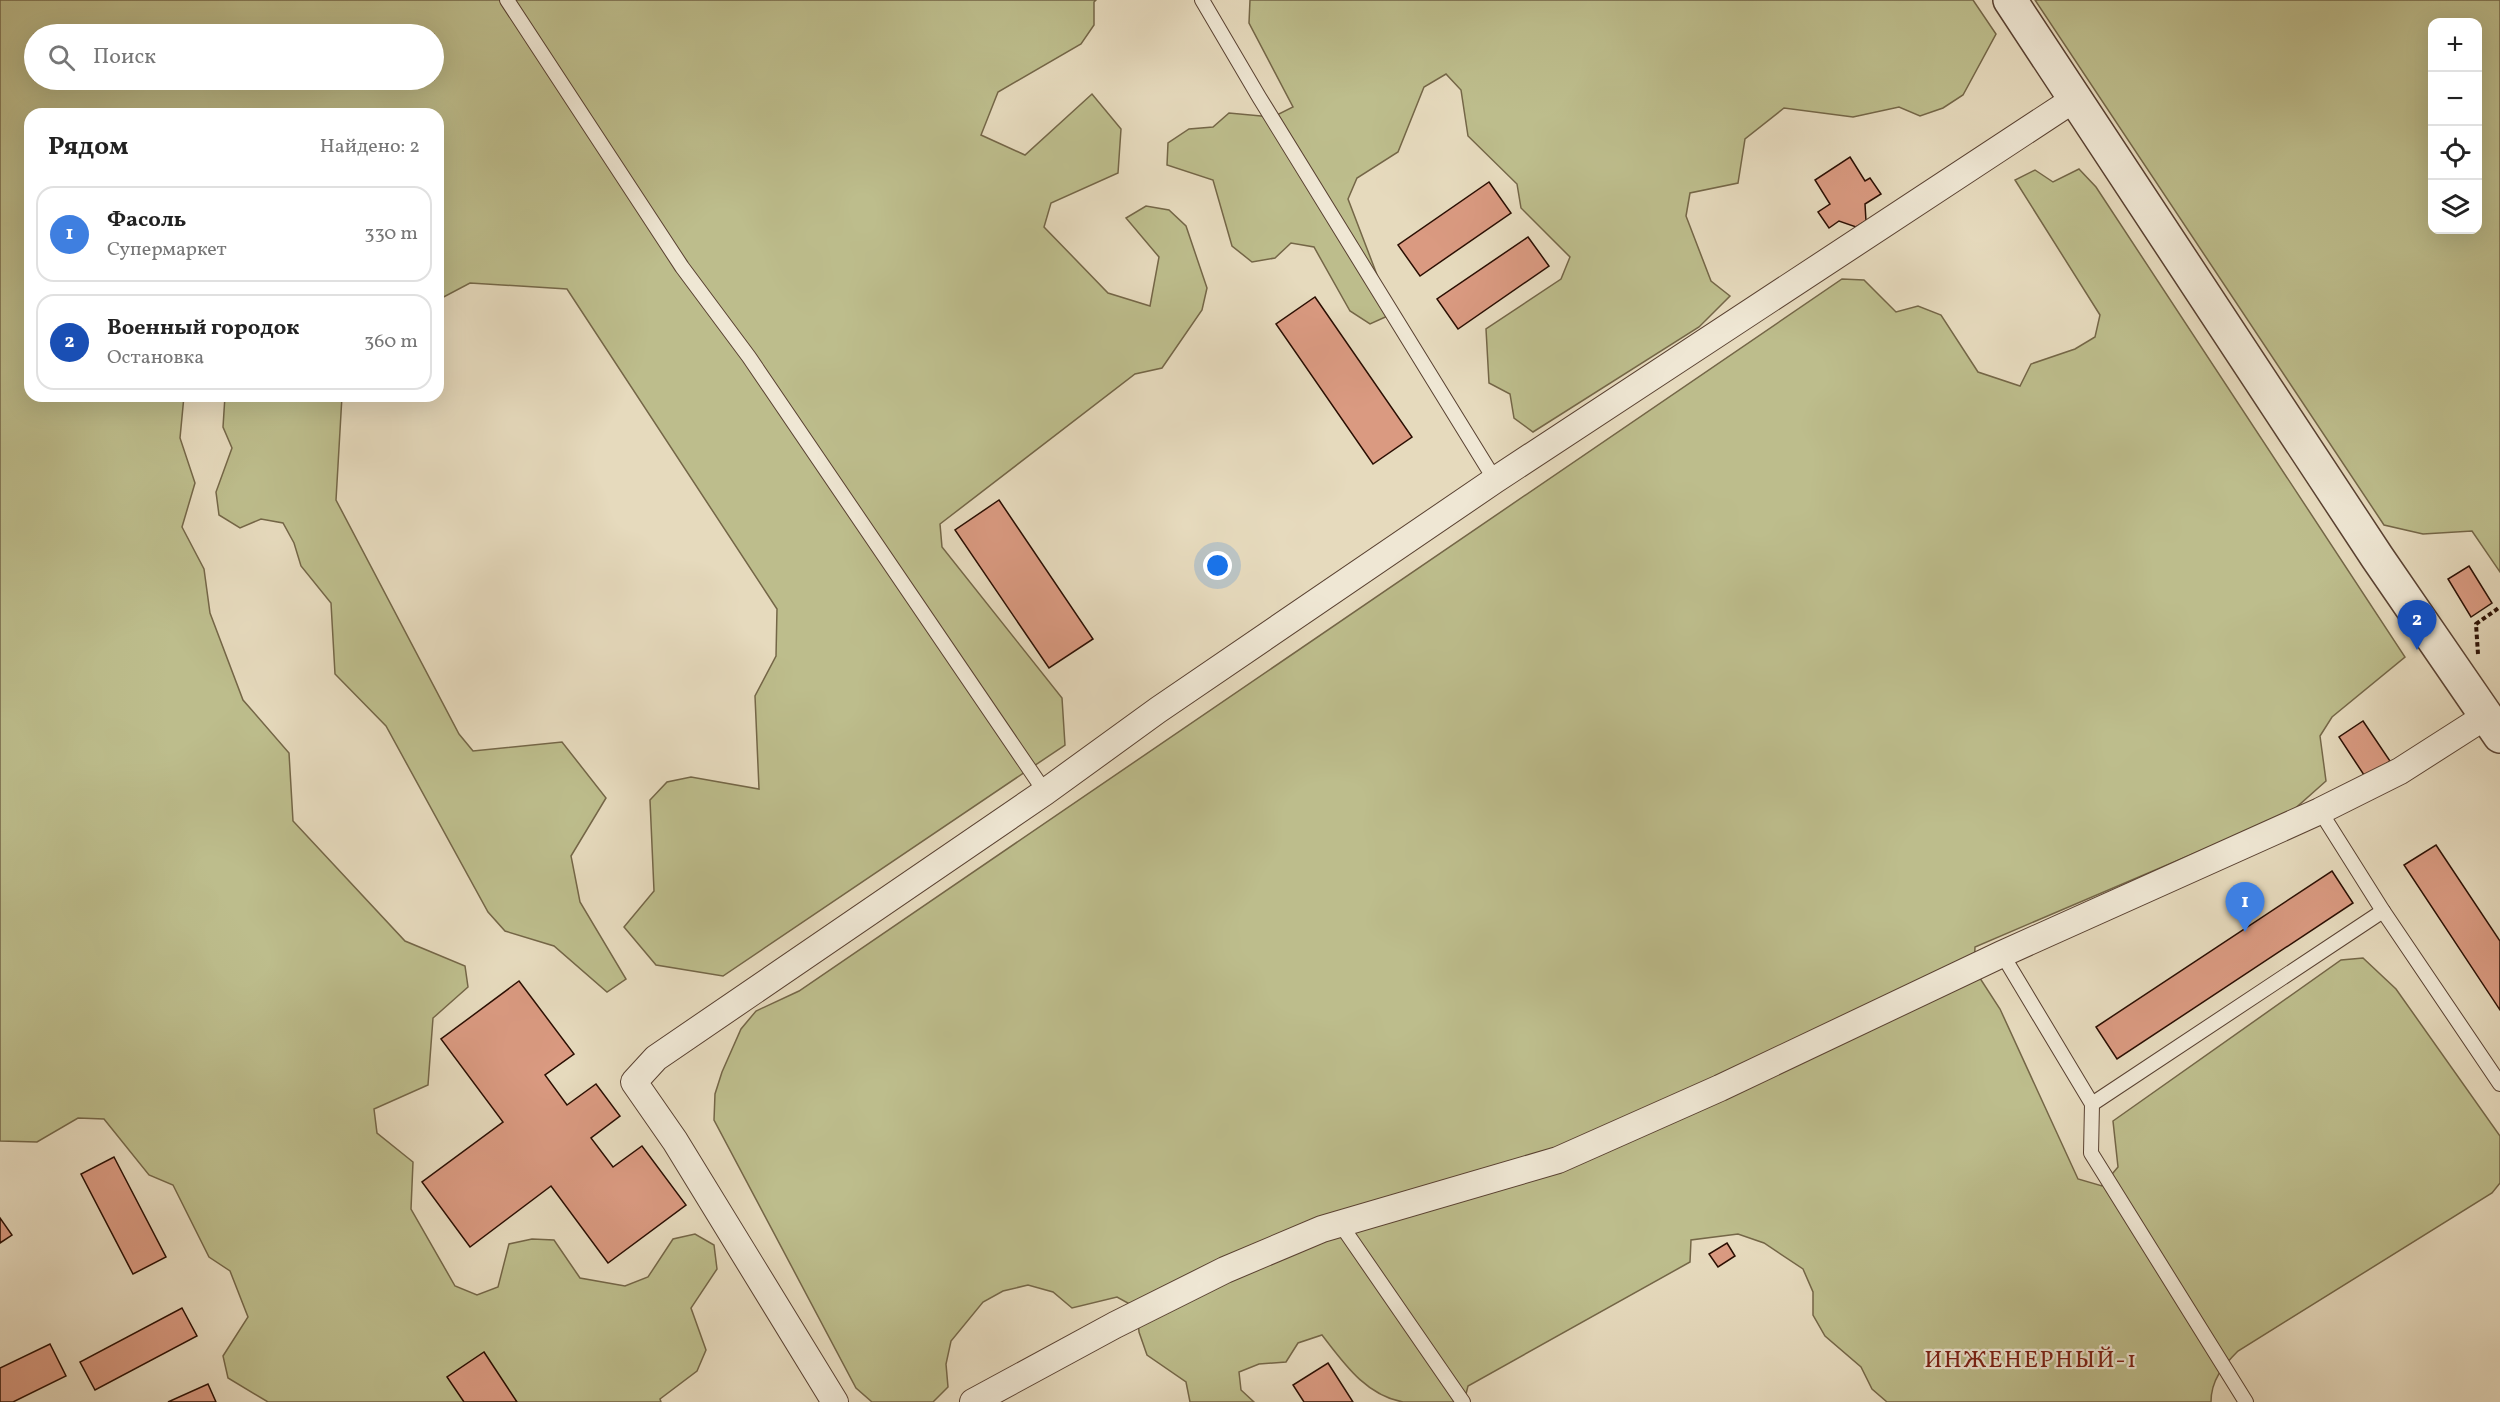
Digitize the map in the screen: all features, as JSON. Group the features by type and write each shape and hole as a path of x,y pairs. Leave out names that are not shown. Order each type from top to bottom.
{"street":[{"path":"974,1402 1115,1325 1225,1270 1322,1230 1558,1160 1720,1088 2002,954 2320,811 2493,726 2377,557 2010,0"},
{"path":"835,1402 675,1141 634,1082 656,1058 1495,480 2076,98"}],"lane":[{"path":"507,0 682,267 749,357 1045,792"},
{"path":"1202,0 1259,97 1495,480"},
{"path":"2320,811 2383,911 2500,1084"},
{"path":"2092,1104 2383,911"},
{"path":"2002,954 2092,1104 2091,1153 2246,1402"},
{"path":"1341,1225 1463,1402"}],"path":[{"path":"2479,663 2476,624 2500,607"}],"green space":[{"path":"0,0 1096,0 1094,2 1094,25 1081,44 998,92 981,135 1025,155 1092,94 1121,129 1118,173 1051,203 1044,227 1108,293 1150,306 1159,257 1126,218 1146,206 1169,210 1186,226 1207,288 1202,310 1162,368 1135,374 940,524 942,547 1062,698 1065,745 723,976 656,965 624,927 654,891 650,800 667,782 691,777 759,789 755,696 776,656 777,609 567,289 470,283 444,297 444,108 24,108 24,402 183,402 180,438 195,483 182,527 204,569 210,613 243,700 289,753 293,821 405,941 465,966 468,987 433,1018 428,1085 374,1109 377,1133 413,1162 411,1209 455,1286 477,1295 498,1287 509,1244 532,1239 554,1240 580,1278 625,1286 648,1277 673,1239 695,1234 714,1245 717,1269 691,1308 706,1350 697,1371 660,1399 661,1402 268,1402 228,1378 223,1356 248,1317 230,1271 209,1257 173,1185 149,1175 104,1119 78,1118 37,1142 0,1141"},
{"path":"1250,0 1973,0 1996,34 1963,95 1943,108 1920,116 1899,107 1853,117 1784,108 1745,139 1738,183 1690,193 1686,216 1711,281 1730,296 1699,327 1533,432 1514,418 1510,394 1489,383 1486,329 1561,279 1570,257 1521,208 1517,184 1468,136 1461,90 1446,74 1424,87 1398,152 1357,178 1348,199 1392,314 1370,324 1350,311 1314,247 1291,243 1275,258 1252,262 1232,246 1213,180 1167,165 1168,143 1189,129 1213,127 1229,113 1273,117 1293,107 1249,23"},
{"path":"2035,0 2500,0 2500,572 2472,531 2423,534 2384,525"},
{"path":"2079,169 2096,187 2405,657 2332,717 2320,736 2326,781 2291,812 1975,947 1974,969 2000,1009 2078,1179 2102,1186 2118,1167 2113,1121 2341,960 2363,958 2396,989 2500,1136 2500,1183 2492,1193 2238,1351 2219,1374 2213,1387 2211,1402 1887,1402 1872,1389 1861,1367 1825,1336 1813,1315 1813,1292 1803,1269 1764,1243 1738,1234 1691,1240 1690,1262 1468,1386 1464,1402 1403,1402 1389,1398 1366,1385 1356,1376 1322,1335 1298,1343 1286,1362 1259,1364 1239,1372 1241,1390 1254,1402 1190,1402 1186,1382 1147,1355 1139,1332 1137,1308 1117,1297 1072,1308 1053,1292 1028,1285 1003,1291 983,1302 951,1341 946,1364 948,1387 933,1402 872,1402 856,1388 714,1120 715,1094 722,1072 741,1029 756,1011 799,991 1842,279 1864,280 1896,312 1918,306 1941,315 1978,372 2020,386 2031,364 2075,349 2095,337 2100,315 2015,180 2035,170 2053,182"},
{"path":"225,402 342,402 336,500 459,734 473,751 562,742 606,798 571,856 580,902 626,979 607,992 554,946 505,931 488,912 386,726 335,674 331,603 301,566 294,543 283,523 261,519 240,528 219,515 216,492 232,448 223,427"}],"building":[{"path":"1850,157 1865,181 1870,178 1881,194 1865,204 1866,221 1856,227 1839,221 1829,228 1818,212 1830,204 1815,180"},
{"path":"1489,182 1511,213 1420,276 1398,245"},
{"path":"1528,237 1549,266 1458,329 1437,299"},
{"path":"1315,297 1412,437 1373,464 1276,324"},
{"path":"999,500 1093,639 1049,668 955,530"},
{"path":"2469,566 2492,603 2471,617 2448,579"},
{"path":"2363,721 2390,761 2366,778 2339,737"},
{"path":"2436,845 2500,941 2500,1010 2404,865"},
{"path":"2332,871 2353,903 2117,1059 2096,1027"},
{"path":"519,981 574,1054 545,1075 567,1105 596,1084 620,1116 591,1138 613,1167 642,1146 686,1205 608,1263 551,1186 470,1247 422,1182 503,1122 441,1039"},
{"path":"114,1157 166,1257 133,1274 81,1174"},
{"path":"0,1218 12,1235 0,1243"},
{"path":"1727,1243 1735,1256 1718,1267 1709,1254"},
{"path":"182,1308 197,1336 95,1390 80,1362"},
{"path":"50,1344 66,1376 13,1402 0,1402 0,1368"},
{"path":"484,1352 517,1402 464,1402 447,1377"},
{"path":"1328,1363 1353,1402 1304,1402 1293,1385"},
{"path":"208,1384 216,1402 168,1402"}],"place":[{"name":"Военный городок","path":"2417,650"},
{"name":"Фасоль","path":"2245,932"}],"district":[{"name":"ИНЖЕНЕРНЫЙ-1","path":"2031,1359"}]}
